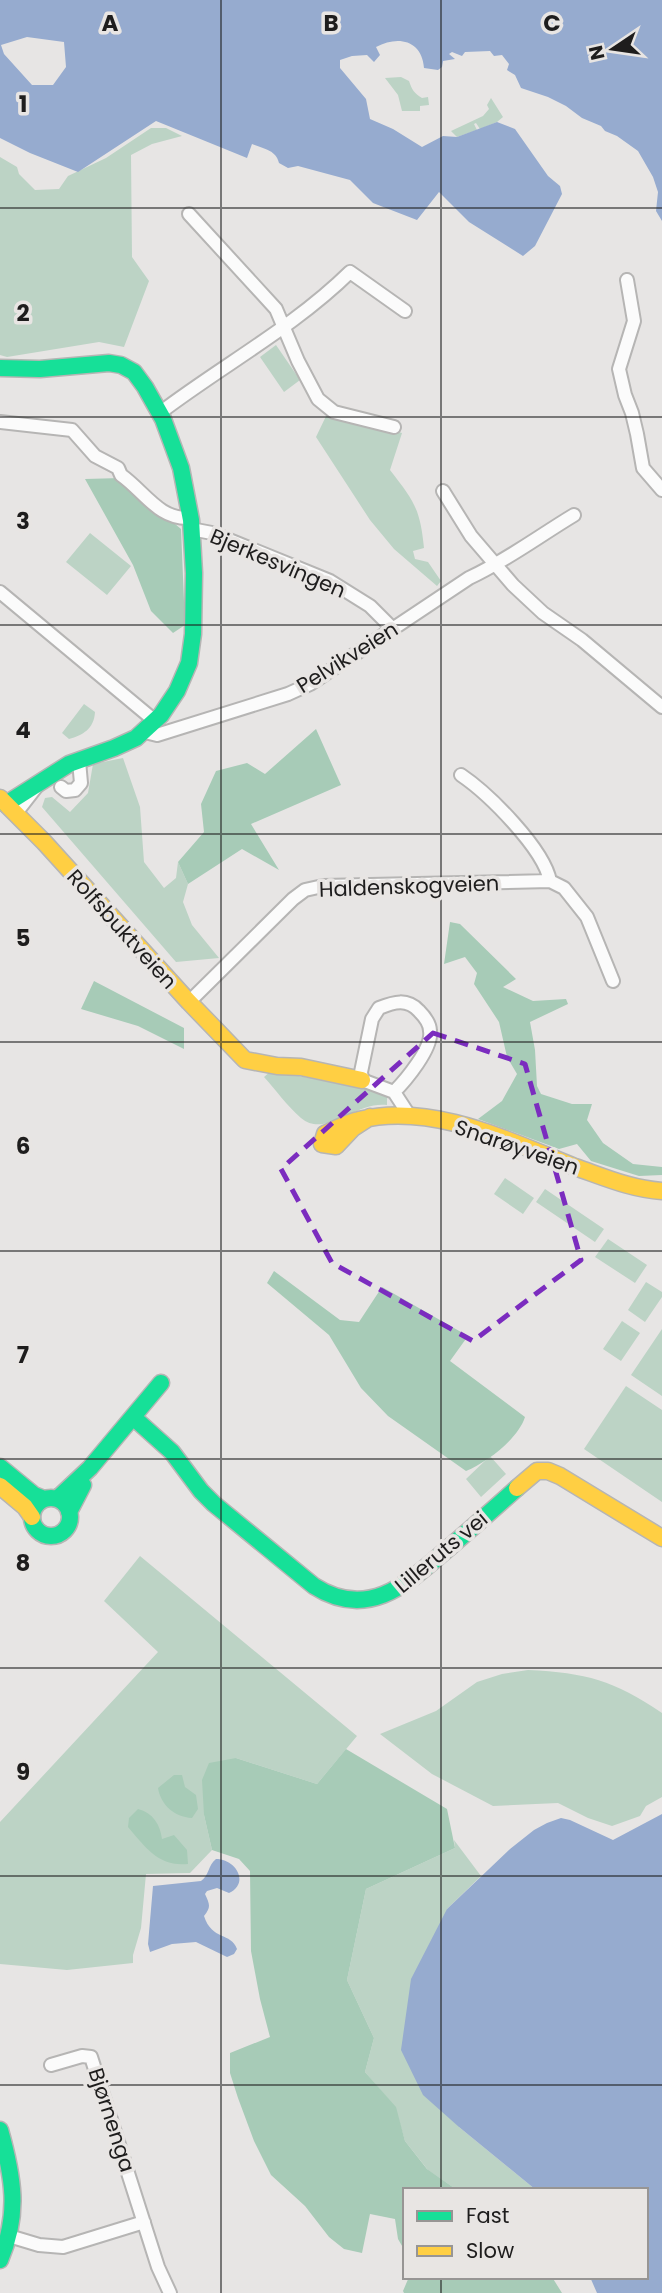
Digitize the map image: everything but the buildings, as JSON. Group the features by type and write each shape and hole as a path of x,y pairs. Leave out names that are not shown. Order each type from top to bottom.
{"street":[{"path":"189,214 276,309 311,387 327,408 394,427"},
{"path":"161,412 285,325 349,272 405,311"},
{"path":"627,279 634,321 619,369 638,434 643,468 662,490"},
{"path":"0,368 53,368 105,362 128,368 137,376 161,412 172,436 183,476 191,523 194,586 191,653 180,687 150,727 108,751 59,770 38,785 25,790 7,805"},
{"name":"Bjerkesvingen","path":"0,422 72,430 90,452 118,468 121,475 165,514 330,581 370,606 393,629"},
{"path":"443,491 471,536 513,584 543,613 582,640 662,707"},
{"name":"Pelvikveien","path":"150,727 158,735 299,689 333,671 469,578 497,565 574,515"},
{"path":"0,592 150,727"},
{"path":"61,787 66,791 75,790 81,783 79,761"},
{"path":"461,775 482,789 547,868 550,881 564,888 587,917 613,981"},
{"name":"Rolfsbuktveien","path":"7,805 245,1060 301,1067 362,1080"},
{"name":"Haldenskogveien","path":"188,1002 305,890 323,886 550,881"},
{"path":"394,1092 408,1079 428,1043 431,1032 424,1016 414,1006 398,1001 379,1007 372,1019 361,1072 362,1080 394,1092 409,1115"},
{"name":"Snarøyveien","path":"336,1135 362,1120 409,1115 469,1129 628,1186 662,1191"},
{"path":"32,1517 34,1508 51,1499 90,1468 161,1383"},
{"name":"Lilleruts vei","path":"133,1417 177,1457 191,1480 207,1498 309,1581 337,1598 374,1599 391,1594 408,1583 537,1471 548,1471 560,1476 662,1538"},
{"path":"0,1467 34,1495 66,1506 69,1512"},
{"path":"0,1486 25,1507 39,1532 55,1535 66,1528 69,1512 90,1468"},
{"name":"Bjørnenga","path":"51,2065 82,2056 91,2057 158,2266 170,2293"},
{"path":"0,2130 8,2156 14,2197 9,2236 0,2260"},
{"path":"9,2236 39,2245 63,2247 144,2222"}],"highlighted area":[{"path":"433,1033 525,1064 581,1260 473,1341 332,1263 281,1169"}],"green space":[{"path":"401,77 409,81 419,96 428,97 429,105 420,106 420,111 402,111 398,95 385,78"},
{"path":"491,98 503,117 497,122 480,129 476,123 474,124 477,130 457,137 451,131 483,116 489,109 487,105"},
{"path":"151,128 166,128 182,136 152,144 131,155 132,257 149,281 124,347 99,342 7,357 0,355 0,157 17,167 19,174 35,190 59,189 68,176 106,158"},
{"path":"276,345 300,380 284,392 260,357"},
{"path":"328,412 402,433 390,470 418,514 424,548 413,551 415,559 428,562 441,581 437,586 394,549 370,520 316,437"},
{"path":"121,478 181,529 185,625 173,633 151,611 133,565 85,479"},
{"path":"90,533 131,566 107,595 66,562"},
{"path":"84,704 95,712 92,723 83,733 69,739 62,733"},
{"path":"316,729 341,785 251,824 279,870 242,849 188,884 178,862 204,832 201,804 216,771 247,763 265,774"},
{"path":"123,758 140,807 144,862 164,888 176,878 178,862 188,884 183,902 192,925 219,958 176,962 42,807 45,798 52,797 70,812 88,793 93,764"},
{"path":"450,922 460,924 516,979 503,987 533,1001 566,999 568,1004 530,1022 537,1086 541,1094 572,1104 592,1104 587,1120 603,1143 633,1164 662,1167 662,1175 639,1176 591,1161 577,1144 559,1149 478,1119 502,1101 517,1074 507,1057 499,1022 474,984 477,973 465,957 444,964"},
{"path":"94,981 184,1028 184,1049 138,1026 81,1009"},
{"path":"271,1071 360,1087 387,1095 387,1105 364,1108 331,1122 311,1123 301,1118 264,1077"},
{"path":"505,1178 534,1198 523,1214 494,1194"},
{"path":"545,1189 604,1229 595,1242 536,1202"},
{"path":"608,1239 647,1265 635,1283 595,1257"},
{"path":"274,1271 340,1320 359,1322 382,1287 468,1336 450,1361 525,1417 516,1433 501,1449 466,1471 388,1416 361,1388 329,1335 267,1283"},
{"path":"646,1282 662,1292 662,1297 645,1322 628,1310"},
{"path":"622,1321 640,1333 621,1361 603,1349"},
{"path":"662,1329 662,1396 631,1375"},
{"path":"626,1386 662,1410 662,1502 584,1449"},
{"path":"490,1456 506,1474 481,1497 466,1479"},
{"path":"140,1556 357,1736 317,1784 236,1758 204,1815 212,1850 190,1873 146,1874 141,1928 133,1963 67,1970 0,1964 0,1822 158,1652 104,1601"},
{"path":"528,1670 567,1673 599,1680 629,1693 662,1713 662,1797 646,1806 640,1816 612,1826 558,1803 493,1806 432,1774 380,1734 436,1711 477,1682"},
{"path":"346,1749 447,1809 455,1848 366,1889 347,1980 374,2038 365,2072 396,2107 405,2141 427,2169 454,2188 403,2188 403,2248 398,2239 395,2219 370,2214 362,2253 344,2249 329,2237 305,2206 271,2175 254,2141 230,2073 230,2053 270,2037 251,1951 250,1871 239,1859 212,1850 204,1815 202,1780 209,1763 236,1758 317,1784"},
{"path":"174,1775 182,1775 185,1787 196,1795 198,1809 192,1818 174,1813 165,1805 160,1794 158,1788"},
{"path":"138,1809 155,1820 162,1839 174,1835 187,1850 188,1864 161,1859 141,1842 128,1827 129,1818"},
{"path":"454,1840 481,1876 447,1909 459,2127 534,2188 454,2188 428,2170 405,2141 395,2107 365,2072 374,2038 347,1980 366,1889 455,1848"},
{"path":"408,2279 553,2279 562,2293 404,2293"}],"water":[{"path":"0,0 662,0 662,221 656,211 658,192 653,177 638,151 566,106 521,88 515,75 507,70 509,64 502,55 494,56 490,51 465,52 462,56 452,52 449,54 455,59 443,61 438,70 424,68 419,51 408,42 392,41 376,47 380,55 374,62 367,55 340,60 340,68 366,99 370,119 422,147 443,136 457,137 497,122 515,129 548,176 560,186 562,194 535,246 523,256 469,222 439,192 417,220 373,203 350,180 298,166 288,168 279,163 272,153 252,144 247,158 156,121 78,172 0,138","holes":["27,37 64,42 66,67 53,85 32,85 4,54 1,45"]},
{"path":"662,1814 662,2293 597,2293 591,2279 648,2279 648,2188 534,2188 423,2095 401,2050 411,1979 447,1909 510,1849 547,1823 561,1818 570,1820 613,1840"},
{"path":"216,1859 234,1867 238,1872 239,1883 229,1893 217,1888 207,1891 205,1894 209,1906 204,1916 207,1924 216,1933 234,1944 237,1949 234,1954 227,1957 196,1942 172,1944 150,1952 148,1944 153,1886 201,1881"}],"traffic: fast":[{"path":"0,368 40,369 109,363 121,365 134,372 163,419 181,468 191,520 194,573 193,634 189,663 177,691 161,715 136,738 69,764 6,804"},
{"path":"57,1499 90,1468 161,1383"},
{"path":"133,1417 172,1452 214,1504 314,1586 334,1596 353,1600 388,1593 404,1584 517,1488"},
{"path":"0,1467 34,1495 44,1499"},
{"path":"69,1512 83,1485"},
{"path":"51,1498 64,1504 70,1517 64,1530 51,1536 38,1530 32,1517 38,1504 51,1498"},
{"path":"0,2130 12,2195 10,2227 0,2260"}],"traffic: slow":[{"path":"0,798 245,1060 301,1067 362,1080"},
{"path":"370,1117 353,1128 336,1146 322,1144 325,1134 355,1121 359,1120 387,1116 414,1116 470,1127 607,1178 639,1188 662,1191"},
{"path":"517,1488 537,1471 548,1471 662,1538"},
{"path":"0,1486 25,1507 32,1517"}]}
